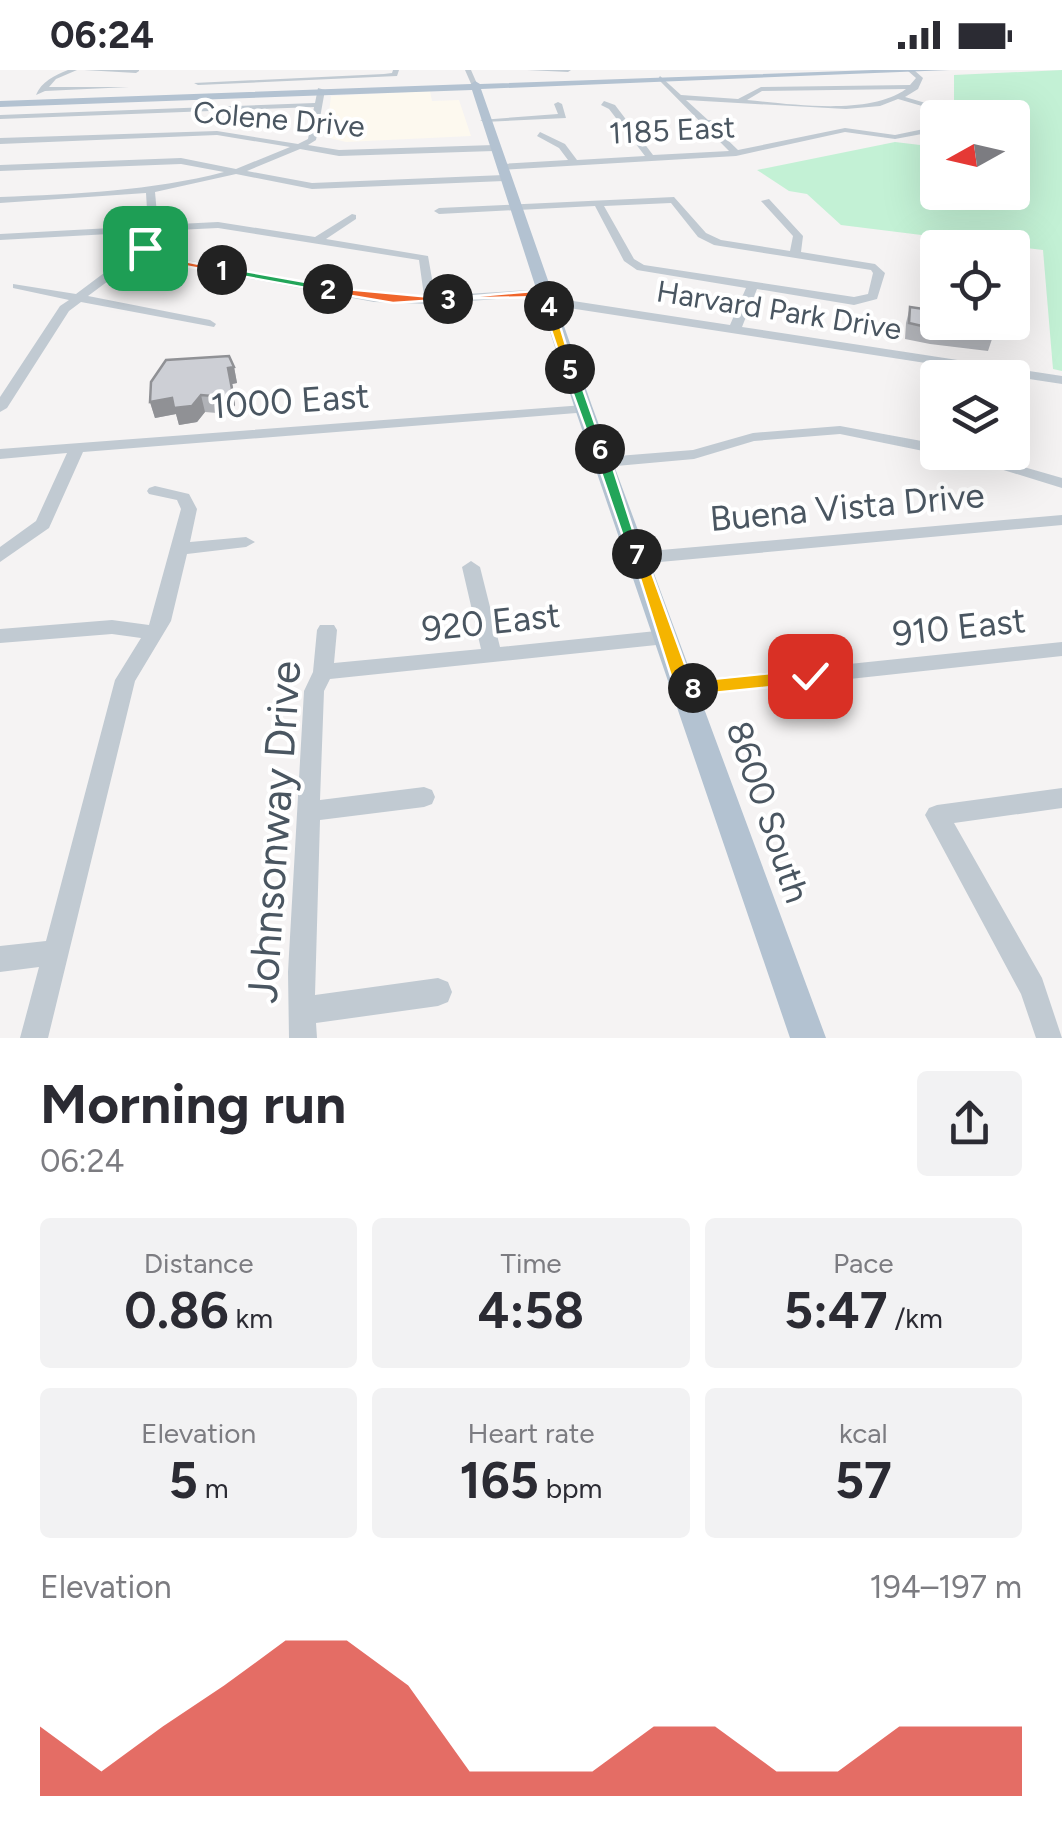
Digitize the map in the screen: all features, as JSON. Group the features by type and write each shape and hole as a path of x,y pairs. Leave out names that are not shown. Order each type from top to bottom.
{"main road":[{"path":"0,102 882,70"},
{"path":"800,73 946,70"},
{"name":"8600 South","path":"472,86 808,1038"},
{"path":"0,102 191,96"}],"street":[{"path":"32,100 54,78 74,70"},
{"path":"87,70 136,71"},
{"path":"191,96 204,70"},
{"name":"8600 South","path":"467,70 472,86"},
{"path":"531,70 568,70"},
{"path":"198,83 395,73"},
{"path":"914,73 916,87"},
{"path":"661,79 736,153"},
{"path":"42,90 125,87"},
{"path":"678,97 778,108 841,107 898,97 916,87"},
{"path":"740,101 761,89 916,87"},
{"path":"0,200 151,192 233,172 315,138 321,91"},
{"path":"898,97 920,103"},
{"path":"604,103 612,107 650,157"},
{"path":"484,120 563,116 558,104"},
{"path":"2,119 320,105"},
{"path":"703,123 732,122"},
{"name":"1185 East","path":"0,168 172,161 312,186 502,172 574,161 736,153 845,130 895,137 920,132"},
{"name":"Colene Drive","path":"0,141 216,133 355,154 494,148"},
{"path":"540,134 562,146 574,161"},
{"path":"0,408 60,314 140,255 153,227 151,192"},
{"path":"438,211 598,203 674,200 711,241 875,267 879,273 874,296 863,301 634,265 598,203"},
{"path":"766,201 798,236 795,254"},
{"path":"318,240 352,217"},
{"path":"0,238 226,225 424,258 430,300"},
{"name":"Harvard Park Drive","path":"140,255 374,298 546,297 1062,380"},
{"path":"18,286 210,324"},
{"path":"735,328 753,286"},
{"name":"1000 East","path":"0,454 584,409"},
{"path":"605,462 694,454 754,438 826,431 871,432 920,444"},
{"path":"0,556 42,524 77,448"},
{"path":"1016,470 1062,483"},
{"path":"34,1038 124,680 166,609 180,549 188,502 176,494 155,491"},
{"name":"Buena Vista Drive","path":"638,558 1062,520"},
{"path":"180,549 246,542"},
{"path":"471,567 492,655"},
{"path":"0,636 112,627 155,633"},
{"name":"Johnsonway Drive","path":"302,1024 314,692 322,672 327,630"},
{"name":"920 East","path":"322,672 666,637"},
{"name":"910 East","path":"684,689 1062,649"},
{"path":"309,811 424,797"},
{"path":"1050,1038 1032,988 937,814 1062,798"},
{"path":"0,959 56,952"},
{"path":"302,1024 438,992"}],"shaded area":[{"path":"430,91 432,101 459,100 471,136 346,142 326,137 331,96"}],"green space":[{"path":"1062,70 1062,371 1053,369 1043,250 1030,248 1030,230 920,230 920,235 841,225 807,194 789,191 757,170 895,142 920,145 920,210 1030,210 1030,100 954,100 954,75"}],"building":[{"path":"910,307 920,308 920,326 909,323"},
{"path":"229,356 234,367 228,368 232,389 225,397 201,395 192,406 174,408 172,398 150,402 151,382 166,360"}],"route":[{"path":"145,248 140,255 374,298 430,300 545,293 684,689 810,676"}]}
